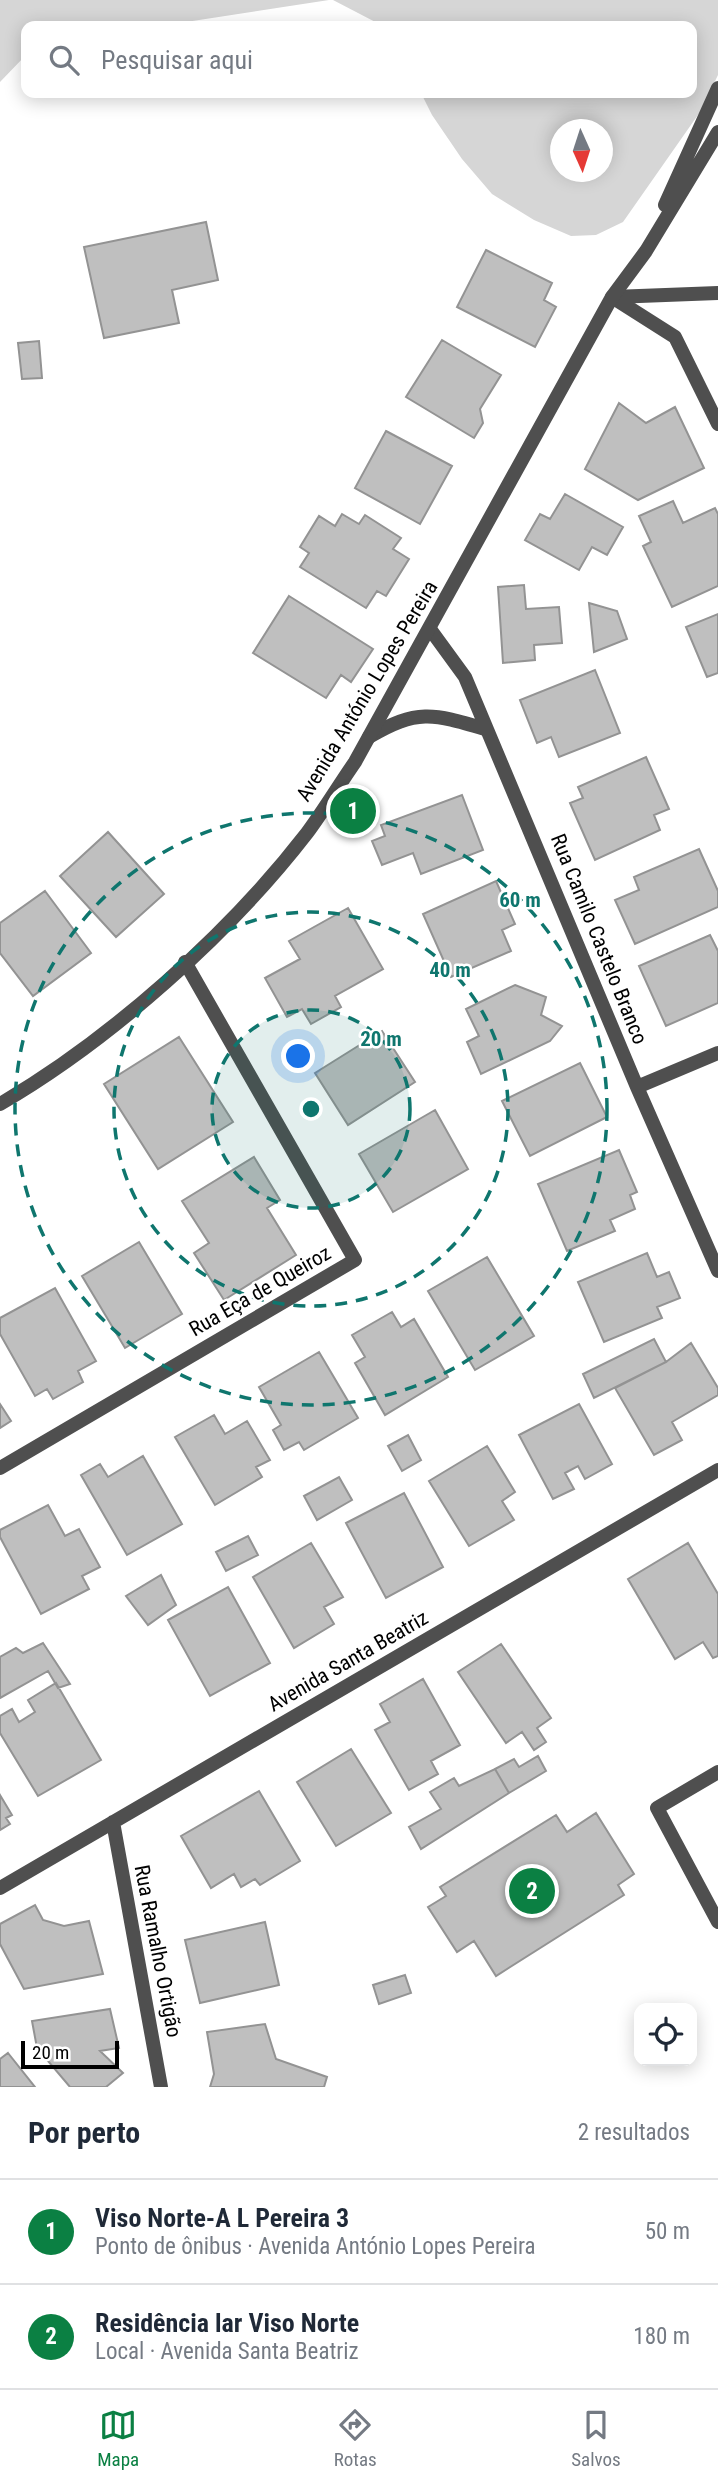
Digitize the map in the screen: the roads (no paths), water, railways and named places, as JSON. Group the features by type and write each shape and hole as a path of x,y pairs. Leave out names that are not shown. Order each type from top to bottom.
{"street":[{"name":"Avenida António Lopes Pereira","path":"646,251 718,88"},
{"name":"Avenida António Lopes Pereira","path":"0,1104 104,1033 185,962 242,906 306,833 369,737 612,297 646,251 718,132"},
{"path":"612,297 718,293"},
{"path":"612,297 675,337 718,424"},
{"name":"Rua Camilo Castelo Branco","path":"430,629 465,677 485,729 509,775 637,1087 718,1271"},
{"path":"369,737 400,719 429,714 485,729"},
{"name":"Rua Eça de Queiroz","path":"0,1468 355,1260 185,962"},
{"path":"637,1087 718,1053"},
{"name":"Avenida Santa Beatriz","path":"0,1888 718,1470"},
{"path":"718,1772 657,1808 718,1922"},
{"name":"Rua Ramalho Ortigão","path":"113,1822 162,2087"}],"place":[{"name":"Viso Norte-A L Pereira 3","path":"353,811"},
{"name":"Residência lar Viso Norte","path":"532,1891"}]}
